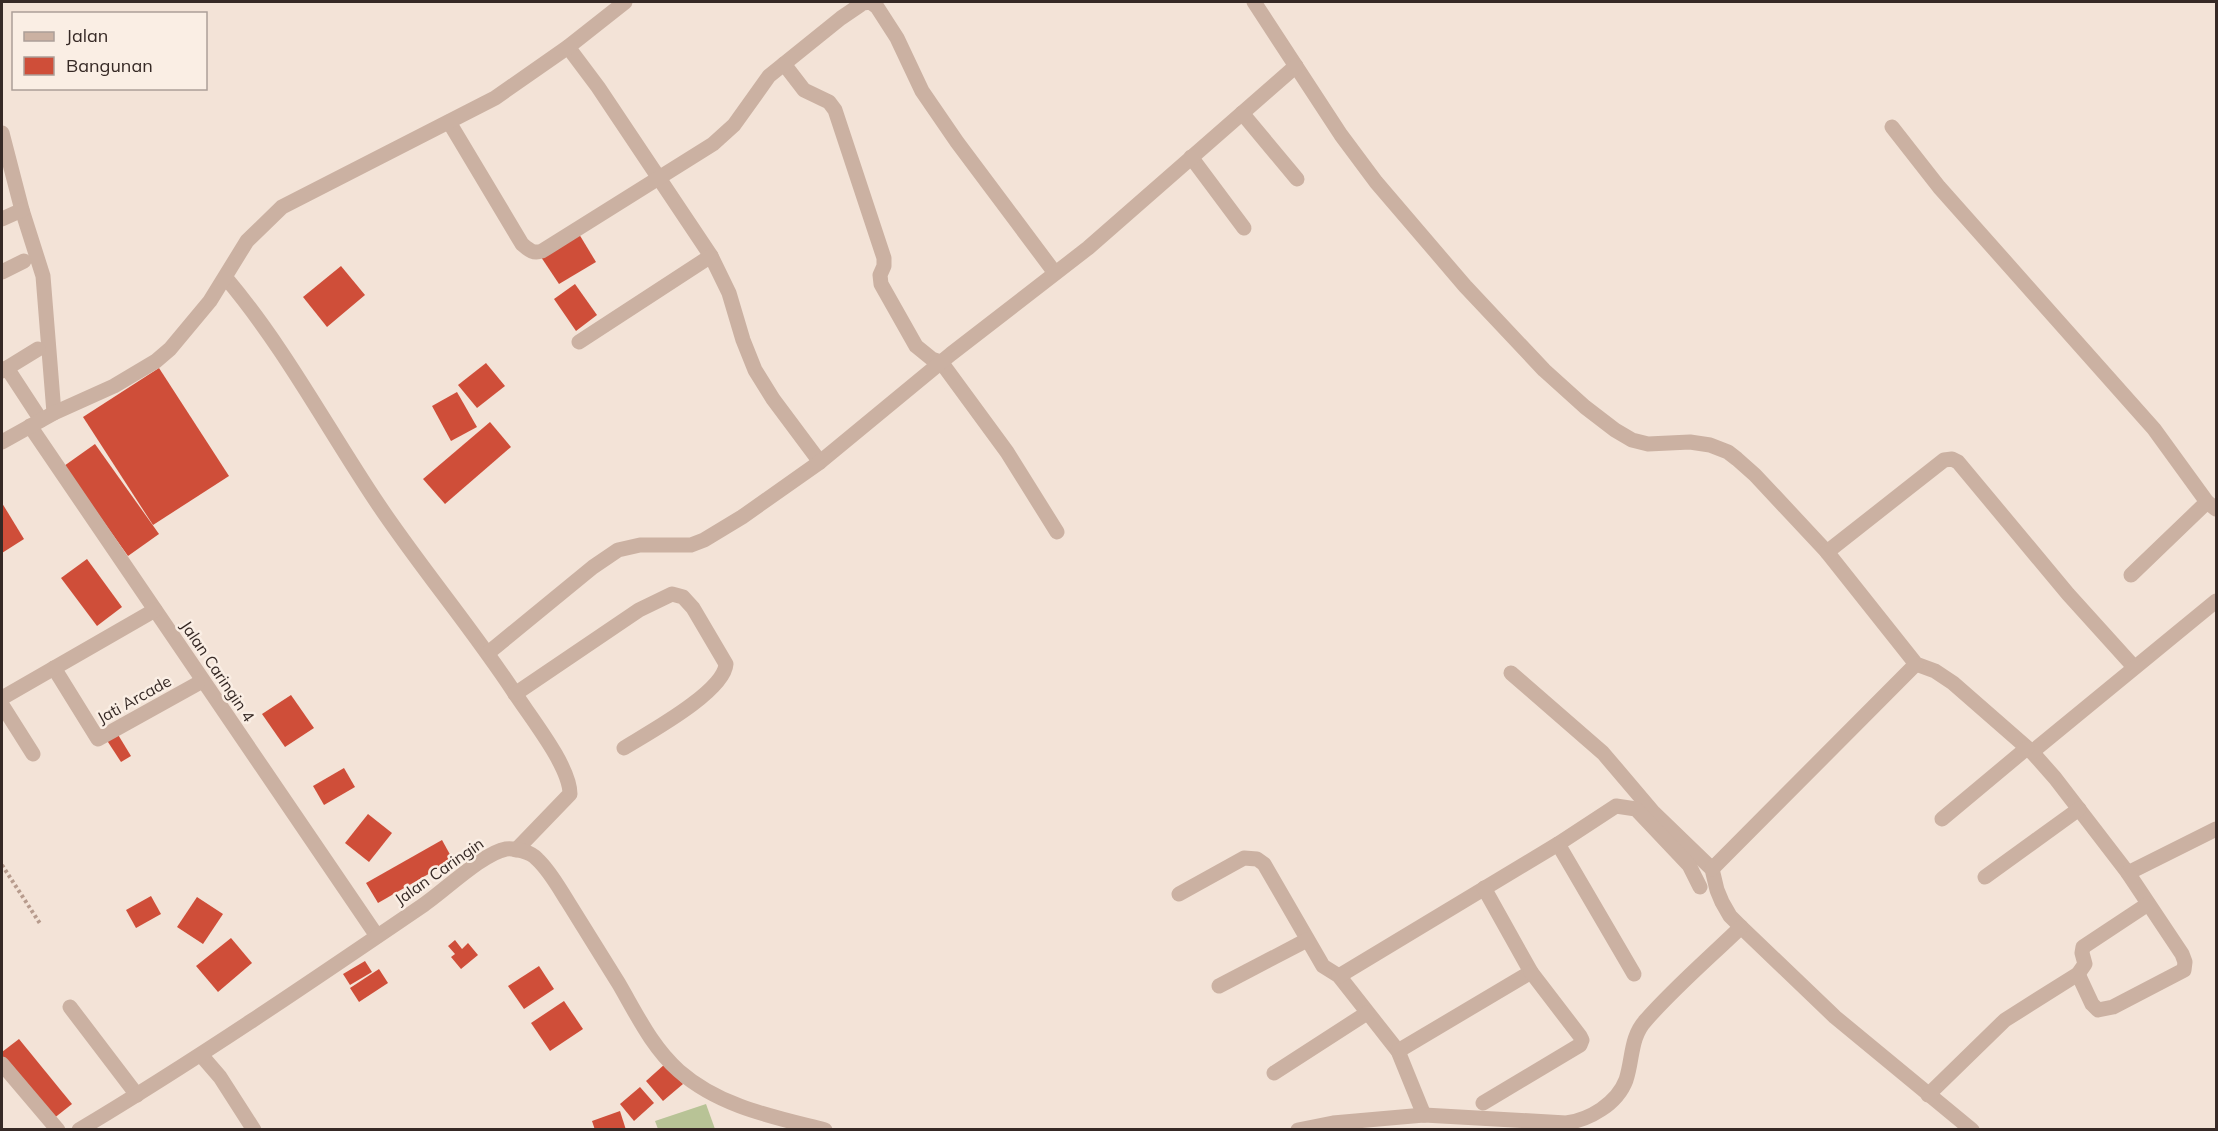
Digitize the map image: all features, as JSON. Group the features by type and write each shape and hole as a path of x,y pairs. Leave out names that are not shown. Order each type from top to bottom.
{"street":[{"path":"2,442 41,420 114,386 156,361 196,320 226,278 248,241 282,207 495,98 568,48 625,2"},
{"path":"449,122 522,244 529,251 536,253 713,144 734,125 769,76 863,3 870,2 877,7 897,38 922,91 957,142 1055,273"},
{"path":"1254,2 1341,135 1376,182 1465,286 1544,370 1585,407 1632,440 1648,444 1690,442 1710,445 1728,452 1755,475 1827,552 1916,664 1935,671 1953,683 2030,750 2128,873 2185,962 2184,969 2113,1007 2098,1010 2092,1004 2078,974"},
{"path":"568,48 598,87 711,256 729,293 755,370 773,399 820,462"},
{"path":"784,64 804,90 825,99 832,105 884,258 880,284 916,346 932,359 941,362 1007,452 1057,532"},
{"path":"488,653 593,567 618,550 640,545 691,545 704,540 742,517 820,462 941,362 1124,218 1296,66"},
{"path":"1242,113 1297,179"},
{"path":"1893,127 1939,187 2154,429 2212,506 2132,576"},
{"path":"2,133 22,210 43,276 41,420"},
{"path":"1191,157 1244,228"},
{"path":"2,219 22,210"},
{"path":"579,342 711,256"},
{"path":"2,272 24,261"},
{"path":"226,278 254,311 378,503 428,575 488,653 560,763 570,783 570,794 516,850 536,857 556,883 654,1045 677,1070 718,1098 751,1111 825,1130"},
{"path":"4,370 38,349"},
{"name":"Jalan Caringin 4","path":"4,370 41,420 155,610 377,936"},
{"path":"1827,552 1944,460 1952,459 1958,462 2068,594 2134,667"},
{"path":"515,694 639,610 672,594 683,597 693,608 726,664 725,672 721,680 706,694 624,748"},
{"path":"1942,819 2217,601"},
{"path":"2,698 155,610"},
{"path":"1712,869 1916,664"},
{"name":"Jati Arcade","path":"54,668 99,739 197,684"},
{"path":"1511,673 1602,753 1654,813 1712,869 1722,902 1730,916 1741,927 1835,1017 1972,1130"},
{"path":"2,705 33,754"},
{"path":"1339,976 1558,844 1616,806 1636,809 1689,865 1700,887"},
{"path":"1985,877 2079,809"},
{"path":"2128,873 2217,829"},
{"path":"1558,844 1635,974"},
{"name":"Jalan Caringin","path":"79,1130 201,1055 425,905 496,853 507,849 516,850"},
{"path":"1179,894 1244,858 1257,859 1264,864 1323,966 1339,976 1398,1052 1424,1115"},
{"path":"1483,1103 1580,1045 1582,1040 1532,972 1484,888"},
{"path":"1928,1095 2005,1020 2078,974 2085,964 2083,947 2148,904"},
{"path":"1298,1130 1333,1123 1424,1115 1566,1123 1578,1122 1593,1116 1613,1099 1625,1081 1634,1039 1646,1020 1741,927"},
{"path":"1219,986 1307,940"},
{"path":"1398,1052 1532,972"},
{"path":"70,1007 137,1095"},
{"path":"1274,1073 1367,1013"},
{"path":"201,1055 220,1077 254,1130"},
{"path":"2,1064 58,1130"}],"path":[{"path":"2,865 41,925"}],"green space":[{"path":"706,1104 715,1129 658,1129 655,1121"}],"building":[{"path":"579,234 596,262 559,284 541,257"},
{"path":"341,266 365,295 327,327 303,297"},
{"path":"575,284 597,315 576,331 554,299"},
{"path":"486,363 505,386 477,408 458,385"},
{"path":"159,368 229,476 153,525 83,417"},
{"path":"457,392 477,427 451,441 432,406"},
{"path":"490,422 511,447 445,504 423,479"},
{"path":"95,444 159,534 128,556 64,466"},
{"path":"2,503 24,539 2,553"},
{"path":"87,559 122,607 97,626 61,578"},
{"path":"291,695 314,728 285,747 262,714"},
{"path":"117,733 131,756 121,762 106,739"},
{"path":"344,768 355,787 324,805 313,786"},
{"path":"368,814 392,833 369,862 345,843"},
{"path":"442,840 453,860 378,903 366,883"},
{"path":"151,896 161,914 136,928 126,910"},
{"path":"197,897 223,914 203,944 177,927"},
{"path":"231,938 252,963 218,992 196,966"},
{"path":"455,940 462,949 468,943 478,955 461,969 451,957 455,954 448,946"},
{"path":"365,961 372,972 350,985 343,974"},
{"path":"539,966 554,989 524,1009 508,986"},
{"path":"379,969 388,983 359,1002 350,988"},
{"path":"564,1001 583,1029 550,1051 531,1023"},
{"path":"19,1039 72,1104 53,1119 2,1056 2,1052"},
{"path":"665,1064 683,1084 663,1101 646,1081"},
{"path":"640,1087 654,1103 634,1121 620,1104"},
{"path":"620,1111 626,1130 595,1130 592,1121"}]}
